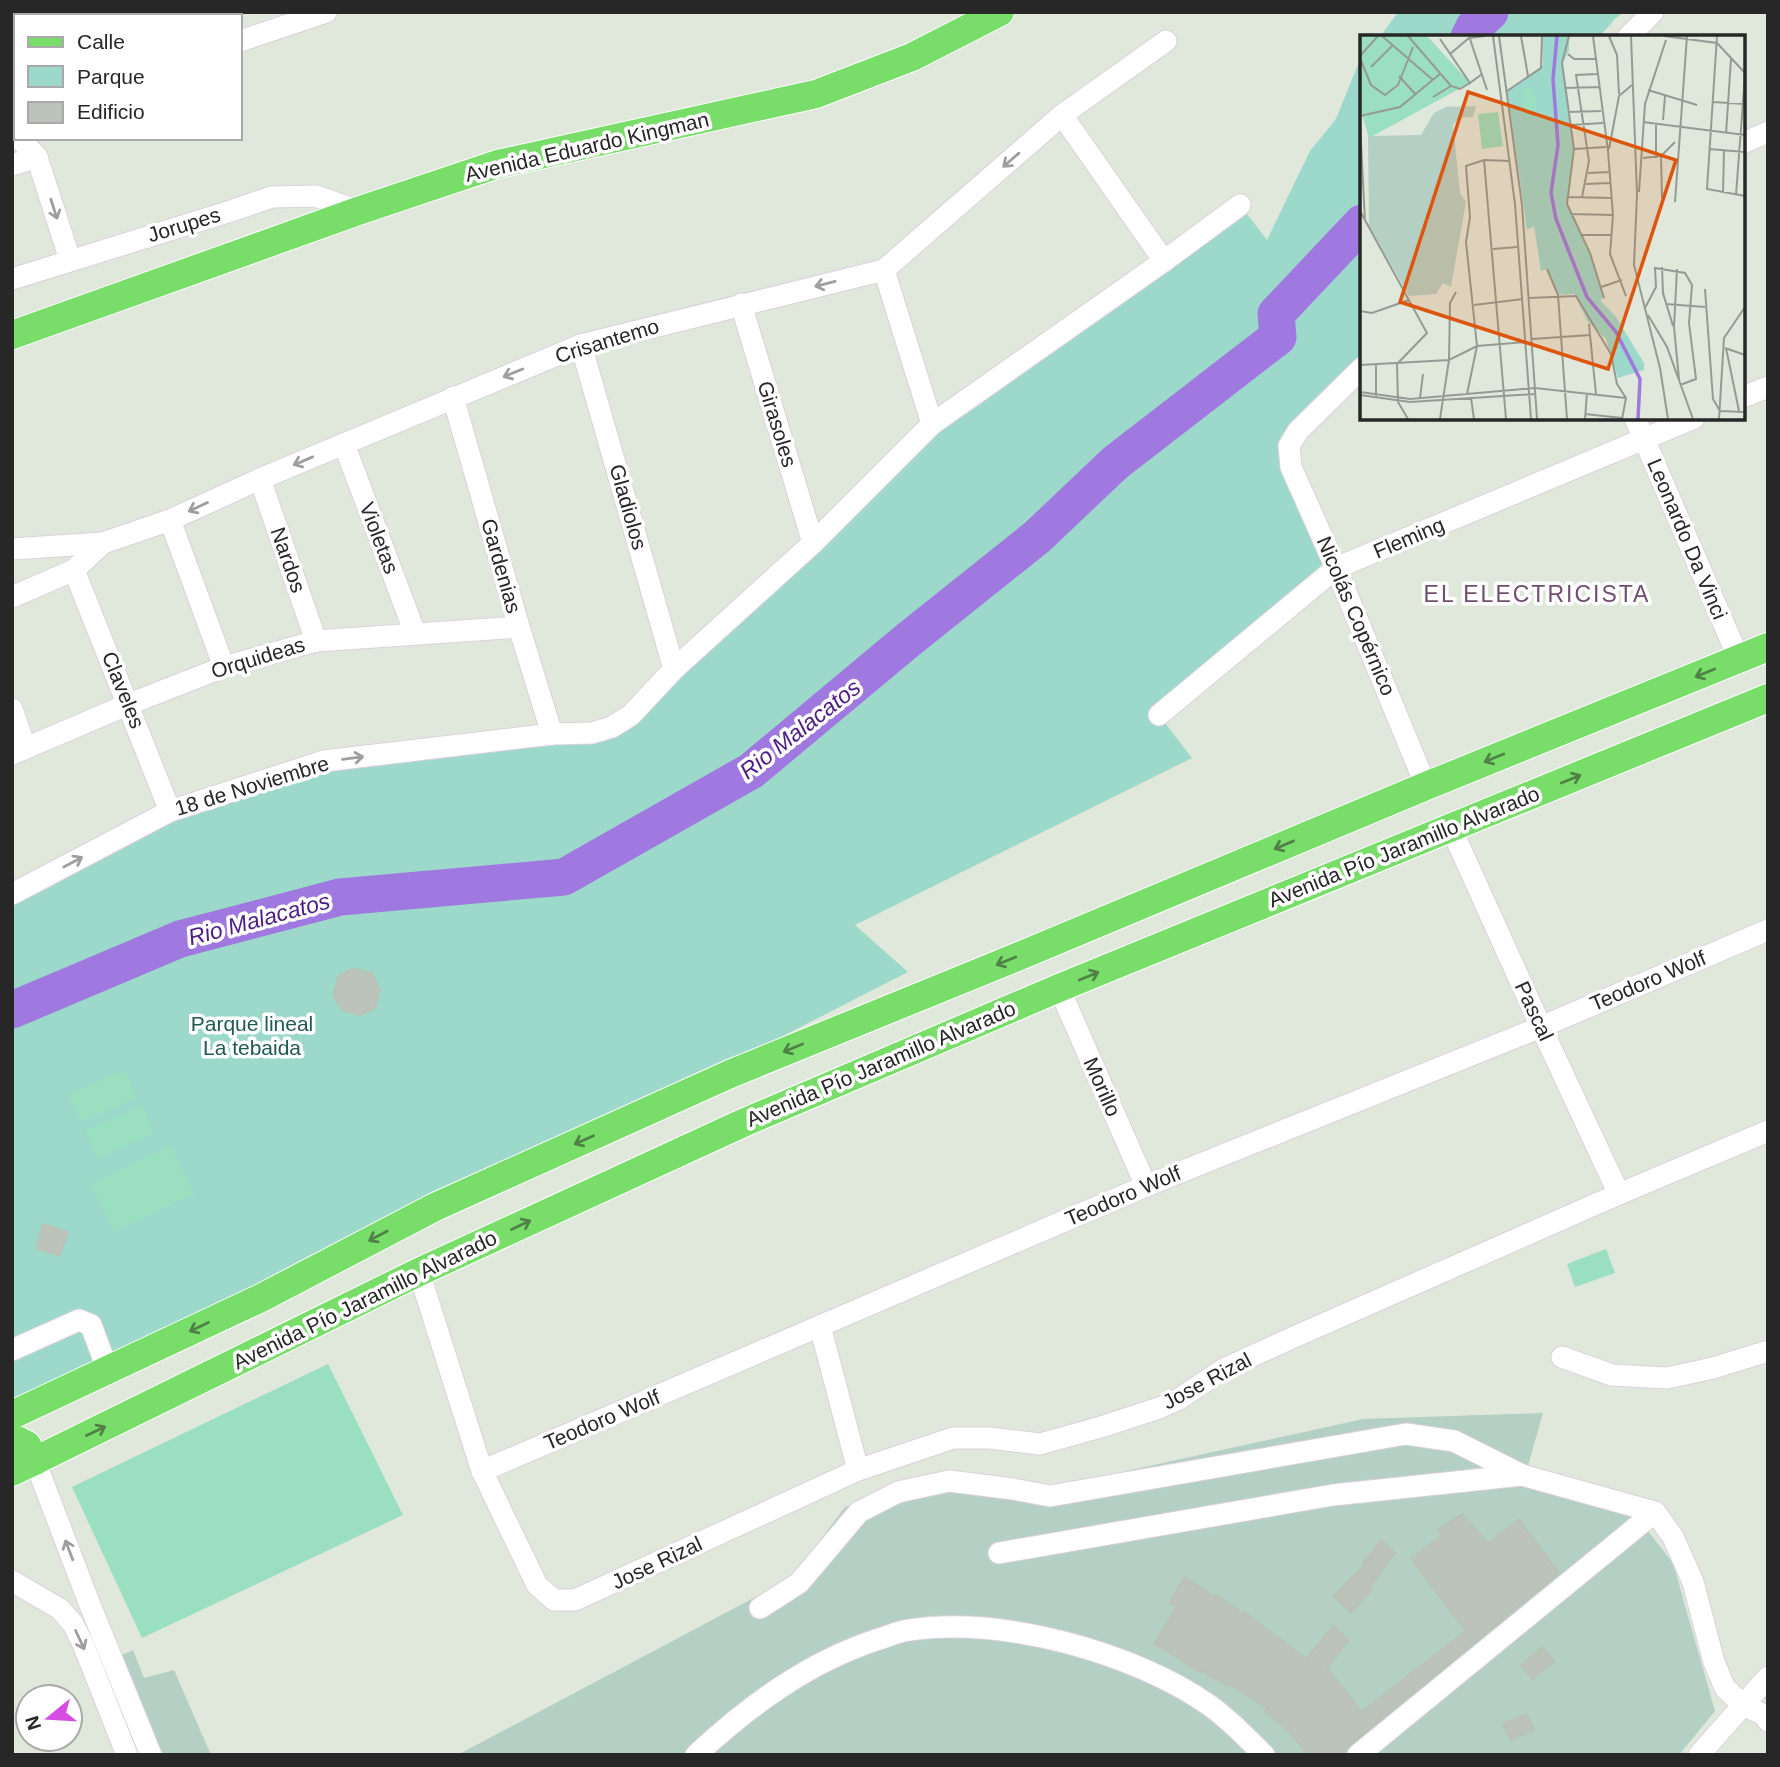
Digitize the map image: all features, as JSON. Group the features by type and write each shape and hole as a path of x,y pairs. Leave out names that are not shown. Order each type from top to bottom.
{"main road":[{"name":"Avenida Eduardo Kingman","path":"12,335 358,211 498,164 816,94 912,57 1000,12"},
{"path":"12,1415 261,1298 435,1207 718,1079 1768,647"},
{"name":"Avenida Pío Jaramillo Alvarado","path":"24,1467 419,1272 743,1123 1059,988 1768,698"},
{"path":"12,1442 17,1440 27,1445 24,1467"}],"street":[{"path":"242,40 326,12"},
{"path":"1630,35 1653,12"},
{"name":"Crisantemo","path":"12,597 74,570 103,543 170,520 260,479 581,345 884,270 1062,115 1167,41"},
{"path":"1062,115 1164,261"},
{"path":"1745,142 1768,132"},
{"path":"21,140 37,157 70,260"},
{"path":"12,165 37,157"},
{"name":"Jorupes","path":"12,279 272,197 317,196 358,211"},
{"name":"18 de Noviembre","path":"12,894 170,811 324,761 552,734 592,733 612,727 631,715 674,669 813,543 932,424 1240,205"},
{"path":"884,270 932,424"},
{"name":"Girasoles","path":"741,304 813,543"},
{"name":"Gladiolos","path":"581,345 674,669"},
{"name":"Nicolás Copérnico","path":"1360,370 1298,431 1289,446 1291,467 1426,786"},
{"path":"1745,396 1768,387"},
{"name":"Gardenias","path":"453,397 552,734"},
{"name":"Leonardo Da Vinci","path":"1636,420 1739,659"},
{"name":"Fleming","path":"1159,715 1336,568 1689,420"},
{"name":"Violetas","path":"344,444 415,633"},
{"name":"Nardos","path":"260,479 316,641"},
{"path":"170,520 224,667"},
{"path":"12,549 103,543"},
{"name":"Claveles","path":"74,570 170,811"},
{"name":"Orquideas","path":"19,751 224,667 316,641 519,627"},
{"path":"12,709 19,751"},
{"name":"Pascal","path":"1451,828 1619,1194"},
{"name":"Teodoro Wolf","path":"482,1471 1146,1186 1541,1027 1768,930"},
{"name":"Morillo","path":"1059,988 1146,1186"},
{"name":"Jose Rizal","path":"482,1471 537,1585 554,1600 575,1600 858,1470 953,1438 989,1438 1040,1444 1159,1408 1179,1399 1224,1369 1768,1131"},
{"path":"419,1272 482,1471"},
{"path":"12,1350 79,1320 91,1325 108,1371"},
{"path":"820,1326 858,1470"},
{"path":"1562,1357 1612,1375 1667,1378 1713,1368 1768,1351"},
{"path":"760,1608 799,1583 859,1512 898,1492 949,1481 1051,1496 1406,1434 1454,1441 1522,1475 1655,1512 1673,1537 1693,1582 1714,1662 1725,1688 1743,1705 1764,1715 1768,1721"},
{"path":"24,1467 88,1600 152,1755"},
{"path":"999,1553 1333,1495 1522,1475"},
{"path":"1358,1755 1655,1512"},
{"path":"12,1580 60,1609 73,1624 127,1755"},
{"path":"60,1609 71,1611 83,1607 88,1600"},
{"path":"696,1755 763,1698 807,1670 854,1647 908,1630 967,1626 1026,1634 1085,1647 1168,1681 1209,1705 1265,1755"},
{"path":"1699,1755 1768,1677"}],"green space":[{"path":"1398,12 1623,12 1601,35 1381,35"},
{"name":"Parque lineal La tebaida","path":"1360,63 1360,370 1289,446 1336,568 1159,715 1192,758 855,925 908,972 558,1151 12,1415 12,894 170,811 324,761 612,727 932,424 1240,205 1267,240 1310,151 1336,119"},
{"path":"125,1070 137,1098 82,1121 69,1095"},
{"path":"142,1106 154,1133 97,1158 85,1131"},
{"path":"170,1146 195,1194 114,1231 91,1184"},
{"path":"1606,1249 1615,1273 1575,1287 1567,1264"},
{"path":"328,1364 403,1515 142,1638 72,1487"},
{"path":"1543,1413 1523,1483 1629,1507 1673,1563 1715,1711 1679,1755 453,1755 793,1577 845,1507 937,1482 1054,1487 1363,1419"},
{"path":"133,1650 144,1678 174,1670 211,1755 116,1755 86,1671"}],"building":[{"path":"353,969 372,973 380,990 375,1008 360,1015 342,1010 333,995 339,975"},
{"path":"43,1224 68,1232 60,1256 36,1248"},
{"path":"1462,1514 1488,1544 1519,1520 1559,1573 1341,1755 1308,1755 1288,1730 1265,1711 1267,1708 1229,1684 1228,1686 1201,1670 1200,1672 1154,1644 1177,1607 1170,1603 1184,1577 1215,1597 1216,1594 1243,1614 1244,1612 1306,1659 1333,1626 1349,1640 1327,1668 1362,1712 1466,1631 1411,1559 1443,1535 1438,1530"},
{"path":"1381,1540 1395,1553 1369,1588 1371,1590 1351,1613 1334,1596 1364,1565"},
{"path":"1542,1647 1554,1661 1533,1679 1521,1665"},
{"path":"1526,1714 1534,1730 1511,1740 1503,1724"}],"waterway":[{"name":"Rio Malacatos","path":"1470,35 1474,27 1490,12"},
{"name":"Rio Malacatos","path":"12,1010 180,939 340,897 564,877 751,771 1037,537 1115,463 1278,337 1276,314 1360,225"}],"district":[{"name":"EL ELECTRICISTA","path":"1537,594"}]}
